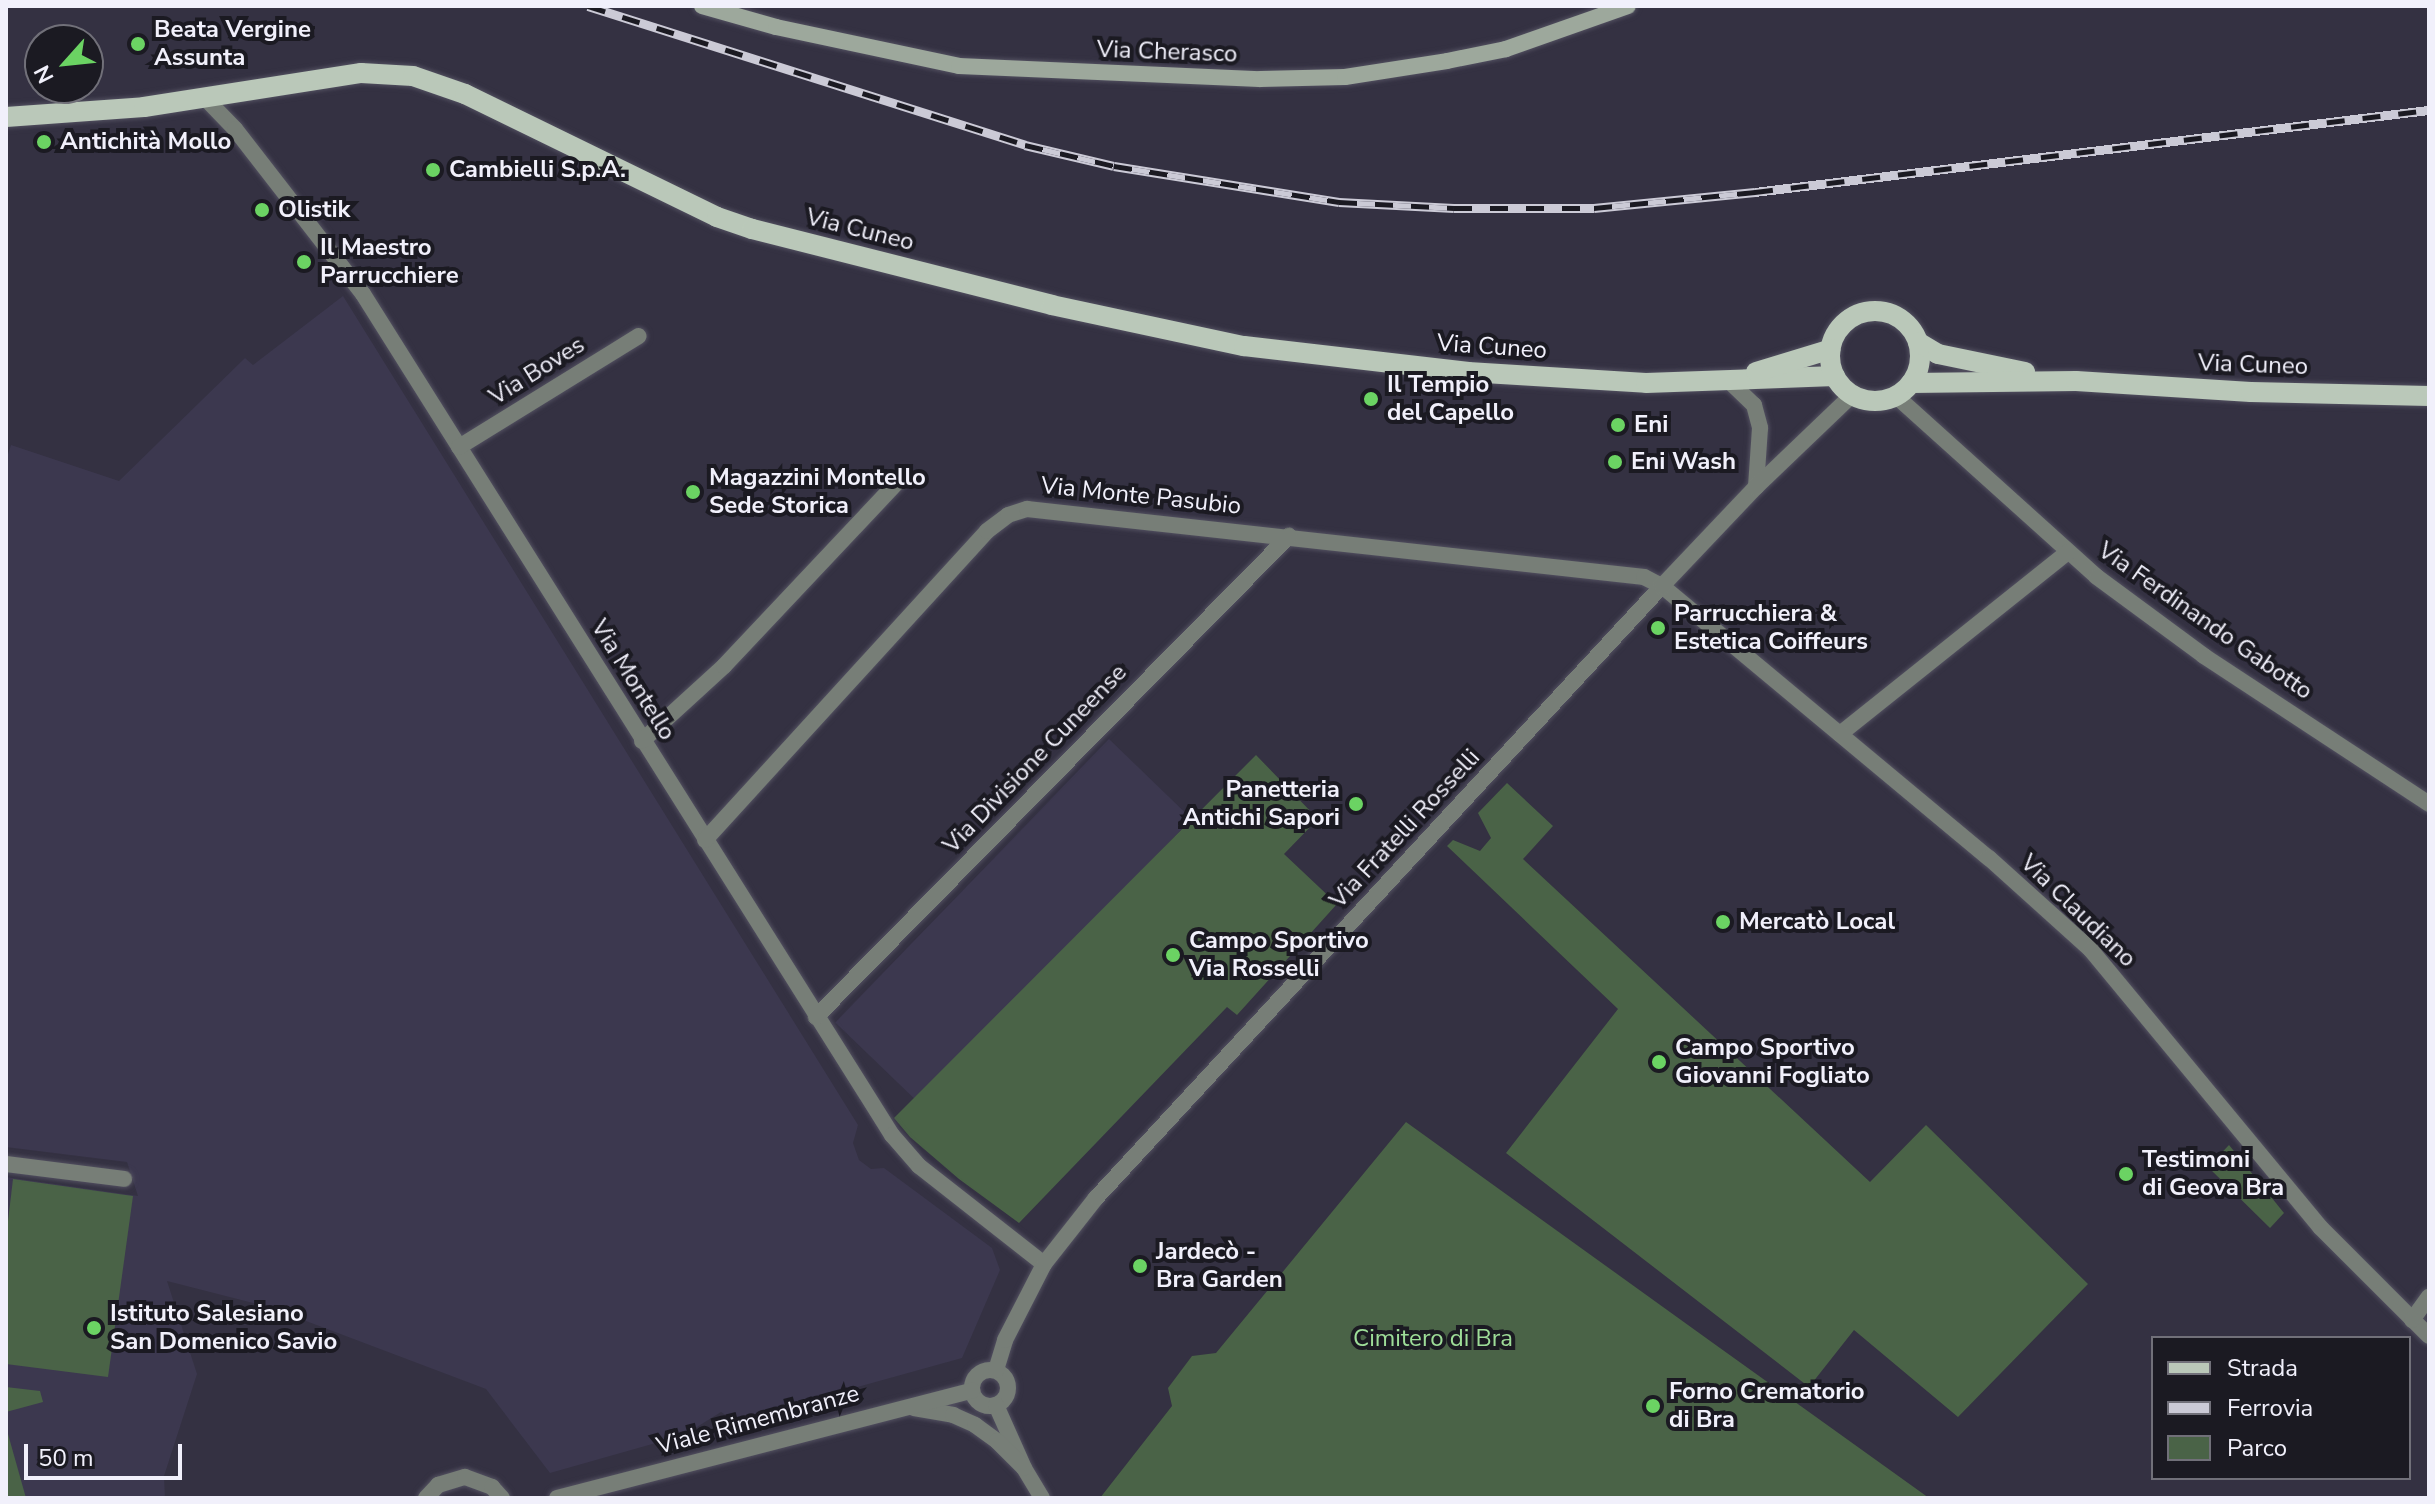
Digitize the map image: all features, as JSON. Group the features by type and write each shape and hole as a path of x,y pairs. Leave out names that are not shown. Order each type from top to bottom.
{"main road":[{"name":"Via Cherasco","path":"702,6 776,27 959,66 1260,79 1345,77 1447,61 1506,49 1628,6"},
{"name":"Via Cuneo","path":"6,117 144,107 361,73 413,76 465,94 717,217 752,229 1052,305 1244,346 1349,361 1646,383 1835,376"},
{"path":"1879,311 1903,320 1918,342 1920,356 1904,389 1874,401 1852,395 1835,376 1831,349 1842,325 1865,312 1879,311"},
{"name":"Via Cuneo","path":"1918,342 1938,354 1963,361 2076,381"},
{"name":"Via Cuneo","path":"1729,381 1831,349"},
{"name":"Via Cuneo","path":"1904,389 2076,381 2251,392 2429,396"}],"street":[{"name":"Via Montello","path":"205,98 235,129 363,294 862,1093 919,1166 1044,1264"},
{"name":"Via Boves","path":"459,447 639,336"},
{"path":"1729,381 1754,405 1760,428 1756,487"},
{"name":"Via Ferdinando Gabotto","path":"1904,389 2068,552 2204,656 2429,804"},
{"name":"Via Fratelli Rosselli","path":"996,1370 1005,1340 1044,1264 1096,1198 1662,586 1756,487 1852,395"},
{"path":"642,741 724,666 903,476"},
{"name":"Via Monte Pasubio","path":"705,840 987,531 1008,515 1027,509 1644,577 1662,586"},
{"name":"Via Divisione Cuneense","path":"816,1017 1289,536"},
{"path":"1840,734 2068,552"},
{"name":"Via Claudiano","path":"1662,586 2091,950 2320,1227 2412,1320"},
{"path":"6,1164 124,1179"},
{"path":"2429,1297 2412,1320 2429,1336"},
{"path":"996,1370 1005,1377 1009,1388 1005,1398 996,1405 979,1402 972,1391 979,1374 996,1370"},
{"name":"Viale Rimembranze","path":"557,1498 972,1391"},
{"path":"996,1405 1024,1468 1042,1498"},
{"path":"909,1407 953,1415 975,1425 997,1441 1024,1468"},
{"path":"426,1498 438,1485 465,1477 492,1487 502,1498"}],"shaded area":[{"path":"343,296 858,1125 853,1143 859,1160 871,1169 884,1168 992,1248 1000,1270 962,1358 735,1421 721,1412 684,1435 550,1473 486,1389 269,1307 167,1281 197,1374 164,1476 165,1498 6,1498 6,1177 138,1196 127,1162 6,1147 6,460 11,445 119,481 245,358 253,365"},
{"path":"1109,739 1192,819 918,1102 835,1022"}],"green space":[{"name":"Campo Sportivo Via Rosselli","path":"1256,755 1318,819 1284,854 1337,904 1237,1015 1227,1007 1019,1223 959,1179 910,1137 894,1118"},
{"name":"Campo Sportivo Giovanni Fogliato","path":"1507,783 1553,826 1523,859 1870,1182 1926,1125 2088,1284 1958,1417 1854,1330 1809,1387 1506,1153 1618,1009 1447,846 1453,840 1480,851 1491,838 1478,813"},
{"name":"Cimitero di Bra","path":"1406,1122 1929,1498 1100,1498 1172,1406 1168,1388 1192,1356 1216,1353"},
{"path":"2229,1145 2284,1213 2270,1228 2208,1167"},
{"path":"13,1179 133,1196 108,1377 6,1364 6,1238"},
{"path":"6,1387 40,1391 43,1402 6,1412"},
{"path":"6,1427 26,1498 6,1498"}],"railway":[{"path":"588,6 1025,145 1114,166 1339,202 1454,208 1594,208 1755,192 2429,110"}],"place":[{"name":"Beata Vergine Assunta","path":"138,44"},
{"name":"Antichità Mollo","path":"44,142"},
{"name":"Cambielli S.p.A.","path":"433,170"},
{"name":"Olistik","path":"262,210"},
{"name":"Il Maestro Parrucchiere","path":"304,262"},
{"name":"Il Tempio del Capello","path":"1371,399"},
{"name":"Eni","path":"1618,425"},
{"name":"Eni Wash","path":"1615,462"},
{"name":"Magazzini Montello Sede Storica","path":"693,492"},
{"name":"Parrucchiera & Estetica Coiffeurs","path":"1658,628"},
{"name":"Panetteria Antichi Sapori","path":"1356,804"},
{"name":"Mercatò Local","path":"1723,922"},
{"name":"Campo Sportivo Via Rosselli","path":"1173,955"},
{"name":"Campo Sportivo Giovanni Fogliato","path":"1659,1062"},
{"name":"Testimoni di Geova Bra","path":"2126,1174"},
{"name":"Jardecò - Bra Garden","path":"1140,1266"},
{"name":"Istituto Salesiano San Domenico Savio","path":"94,1328"},
{"name":"Forno Crematorio di Bra","path":"1653,1406"}]}
